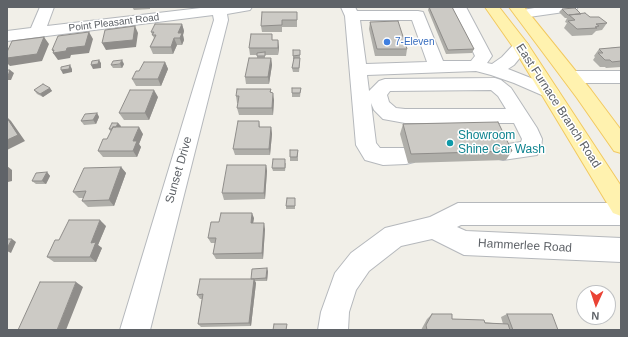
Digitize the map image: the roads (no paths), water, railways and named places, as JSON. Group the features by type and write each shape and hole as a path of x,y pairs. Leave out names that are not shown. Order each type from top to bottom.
{"main road":[{"name":"East Furnace Branch Road","path":"492,7 521,46 621,206"},
{"name":"East Furnace Branch Road","path":"519,11 621,145"}],"street":[{"path":"38,32 47,7"},
{"name":"Point Pleasant Road","path":"7,36 245,7"},
{"path":"519,11 571,7"},
{"name":"Sunset Drive","path":"135,330 221,20 219,10"},
{"path":"406,156 383,157 373,154 366,146 359,70 350,12 428,27 437,67"},
{"path":"465,27 484,56 476,66"},
{"path":"489,77 508,61 521,46"},
{"path":"359,70 476,66 505,92 532,139 530,149 503,152"},
{"path":"570,77 621,76"},
{"path":"519,116 405,116 390,114 381,105 377,94 385,85 489,77 520,79 550,92"},
{"path":"333,330 335,312 345,283 360,262 394,236 434,228 458,214 621,214"},
{"name":"Hammerlee Road","path":"434,228 464,243 621,250"}],"place":[{"name":"7-Eleven","path":"387,42"},
{"name":"Showroom Shine Car Wash","path":"450,143"}]}
